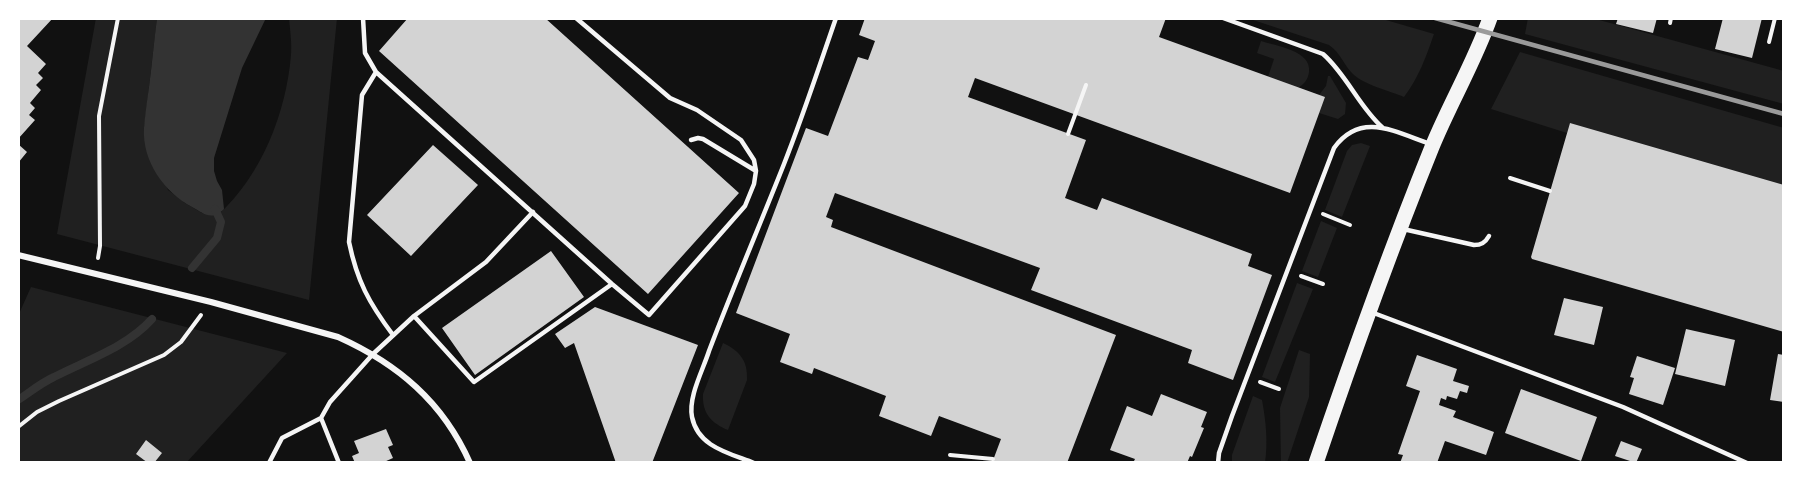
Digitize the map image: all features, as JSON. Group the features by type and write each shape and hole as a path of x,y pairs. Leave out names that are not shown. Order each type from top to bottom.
{"main road":[{"path":"1316,463 1368,311 1433,144 1473,61 1490,18"}],"street":[{"path":"18,255 211,302 338,337 392,366 426,396 452,428 470,463"}],"lane":[{"path":"363,18 365,53 376,72 649,315 745,206 754,184 756,171 754,160 741,140 697,110 670,98 576,18"},
{"path":"754,463 714,447 699,435 691,415 692,398 795,133 836,18"},
{"path":"1223,18 1323,54 1335,66 1368,113 1383,128"},
{"path":"376,72 362,95 349,242 353,264 363,291 393,335"},
{"path":"1218,463 1219,453 1310,209 1334,148 1341,137 1360,127 1383,128 1433,144"},
{"path":"691,140 703,139 756,171"},
{"path":"269,463 282,438 321,418 330,402 373,354 414,316 486,262 533,212"},
{"path":"1400,229 1474,245 1480,245 1489,236"},
{"path":"414,316 474,382 612,284"},
{"path":"1368,311 1623,407 1747,463"},
{"path":"321,418 339,463"}],"path":[{"path":"94,275 100,246 99,116 118,18"},
{"path":"1769,42 1774,18"},
{"path":"1068,134 1086,85"},
{"path":"1510,178 1550,191"},
{"path":"1310,209 1350,225"},
{"path":"1287,270 1323,284"},
{"path":"18,427 37,412 59,401 164,356 181,342 211,302"},
{"path":"950,455 989,460"}],"shaded area":[{"path":"96,18 157,18 144,130 168,190 202,213 218,215 234,199 259,162 277,121 284,99 291,55 289,18 337,18 309,300 57,234"},
{"path":"157,18 266,18 242,68 214,158 214,171 222,190 224,209 216,215 200,212 172,193 157,174 147,152 144,128"},
{"path":"1247,18 1379,18 1434,34 1418,74 1404,97 1359,79 1329,45"},
{"path":"1528,18 1592,18 1784,71 1784,104 1525,34"},
{"path":"1261,41 1292,50 1305,59 1309,72 1304,83 1298,88 1268,77 1274,59 1257,53"},
{"path":"1520,52 1784,128 1784,185 1570,123 1567,133 1491,109"},
{"path":"1328,76 1346,103 1345,114 1338,119 1319,113 1319,95 1326,86"},
{"path":"1361,143 1370,146 1342,217 1325,210 1347,151 1352,145"},
{"path":"1321,221 1337,228 1318,277 1302,271"},
{"path":"1297,283 1313,289 1275,382 1262,377"},
{"path":"31,287 287,353 186,463 18,463 18,316"},
{"path":"723,343 742,357 747,373 747,380 728,430 712,421 703,401 703,394"},
{"path":"1299,350 1310,354 1309,397 1287,463 1281,463 1280,408"},
{"path":"1253,396 1262,400 1265,416 1265,463 1232,463 1232,455"}],"building":[{"path":"18,18 53,18 27,46 46,64 38,73 43,78 36,85 41,90 30,103 35,108 29,115 35,120 18,139"},
{"path":"408,18 545,18 739,193 648,294 379,51"},
{"path":"865,18 1166,18 1159,37 1325,97 1290,193 975,78 968,97 1086,140 1065,198 1097,210 1102,198 1252,254 1248,266 1272,275 1233,380 1188,363 1192,350 1031,290 1040,268 835,193 826,217 833,220 831,227 1116,335 1067,463 992,463 1001,439 939,416 931,436 879,416 886,396 814,368 812,374 780,362 790,334 736,313 806,128 828,136 858,57 868,60 875,41 859,35"},
{"path":"1618,18 1657,18 1653,33 1616,24"},
{"path":"1723,18 1762,18 1752,58 1715,49"},
{"path":"1570,123 1784,185 1784,332 1532,259"},
{"path":"18,144 27,152 18,163"},
{"path":"433,145 478,185 411,256 367,215"},
{"path":"551,251 584,297 475,375 442,328"},
{"path":"1564,298 1603,307 1594,345 1554,335"},
{"path":"595,307 698,345 652,463 616,463 574,343 565,348 555,334"},
{"path":"1686,329 1735,340 1725,386 1675,374"},
{"path":"1778,354 1784,355 1784,402 1770,400"},
{"path":"1417,355 1457,369 1453,381 1469,386 1467,393 1460,391 1457,399 1447,396 1446,400 1441,398 1439,405 1456,411 1453,417 1494,432 1486,455 1445,441 1437,463 1400,463 1403,455 1398,454 1420,391 1406,386"},
{"path":"1637,356 1675,368 1663,405 1629,394 1634,378 1630,377"},
{"path":"1521,389 1597,417 1581,461 1505,433"},
{"path":"1161,394 1207,412 1201,427 1204,428 1192,457 1190,456 1187,463 1133,463 1135,459 1110,450 1127,406 1152,416"},
{"path":"386,429 393,445 388,447 393,458 385,463 355,463 352,456 359,453 354,441"},
{"path":"146,440 162,453 154,463 148,463 136,454"},
{"path":"1621,441 1642,449 1636,463 1615,456"}],"waterway":[{"path":"192,268 217,238 221,222 215,209"},
{"path":"18,400 49,379 119,345 152,319"}],"railway":[{"path":"1435,18 1784,114"}]}
